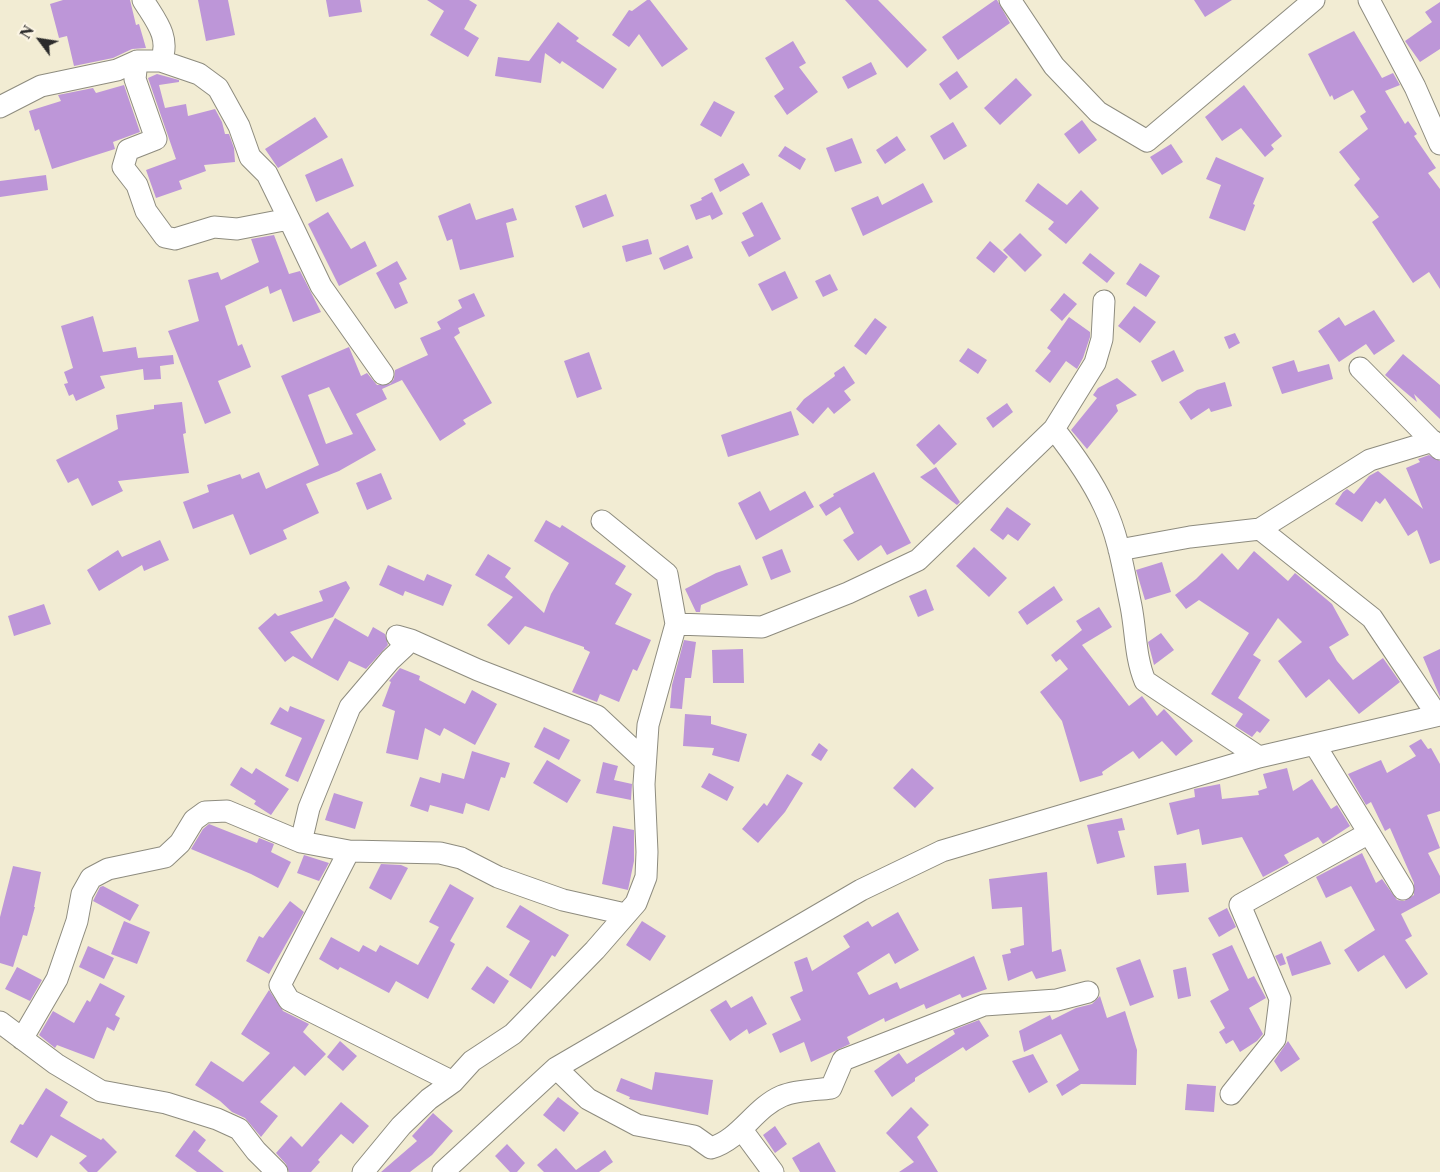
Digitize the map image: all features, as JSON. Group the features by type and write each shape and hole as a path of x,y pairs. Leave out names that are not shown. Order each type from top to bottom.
{"street":[{"path":"143,0 163,31 165,51 161,61"},
{"path":"1010,0 1054,66 1098,112 1147,141 1314,0"},
{"path":"1369,0 1415,87 1440,144"},
{"path":"137,61 135,79 156,139 128,150 124,167 137,185 146,211 165,236 175,239 214,227 237,229 289,219"},
{"path":"0,107 41,86 117,70 137,61 161,61 199,74 212,82 218,88 238,126 250,156 267,174 321,286 383,374"},
{"path":"676,624 762,627 848,593 918,560 1054,429 1095,363 1102,340 1104,301"},
{"path":"1360,368 1436,445"},
{"path":"1054,429 1083,467 1105,507 1119,550 1132,613 1140,668 1145,681 1259,757"},
{"path":"1119,550 1190,537 1260,529 1370,460 1436,445"},
{"path":"364,1172 402,1126 429,1099 453,1082 472,1061 513,1034 595,950 636,903 646,877 645,761 648,725 676,624 667,574 602,521"},
{"path":"443,1172 556,1068 861,890 942,851 1259,757 1438,715 1372,618 1260,529"},
{"path":"301,842 309,808 350,708 390,660 405,646 397,636 412,640 478,670 597,716 645,761"},
{"path":"1315,744 1404,889"},
{"path":"22,1039 57,979 77,921 82,894 91,878 108,869 165,857 180,843 194,820 204,812 227,810 301,842 349,850 440,853 461,858 498,876 563,900 625,914"},
{"path":"1231,1094 1275,1039 1280,999 1240,905 1369,833"},
{"path":"349,850 280,985 289,1000 453,1082"},
{"path":"556,1068 588,1099 637,1125 694,1136 711,1148 724,1144 742,1130 762,1110 782,1096 832,1088 843,1060 984,1005 1057,1000 1088,992"},
{"path":"0,1022 56,1064 101,1091 166,1103 218,1119 239,1129 256,1151 277,1172"},
{"path":"742,1130 773,1172"}],"building":[{"path":"63,0 130,0 136,25 139,24 146,48 132,49 113,58 74,66 67,36 59,38 50,4"},
{"path":"198,0 228,0 235,35 206,41"},
{"path":"326,0 360,0 362,12 329,17"},
{"path":"427,0 469,0 477,5 464,29 479,38 468,57 430,35 444,11"},
{"path":"647,0 650,0 688,49 662,67 639,34 629,47 612,35 629,10 632,11"},
{"path":"845,0 878,0 927,50 907,68"},
{"path":"997,0 1010,23 958,60 942,37"},
{"path":"1194,0 1232,0 1205,17"},
{"path":"1440,2 1440,49 1420,62 1405,41 1432,22 1425,12"},
{"path":"558,22 579,38 576,41 617,69 603,89 562,61 560,64 545,53 541,83 495,76 498,57 529,61"},
{"path":"1354,31 1382,78 1393,73 1400,85 1385,91 1405,124 1408,121 1417,134 1414,136 1436,168 1428,173 1440,189 1440,289 1429,272 1413,283 1372,222 1379,217 1354,185 1360,179 1339,152 1368,129 1360,116 1366,112 1353,90 1334,100 1332,95 1330,97 1308,54"},
{"path":"793,41 806,63 799,67 818,92 787,115 774,96 784,89 765,58"},
{"path":"871,62 877,74 848,89 842,77"},
{"path":"957,71 968,87 950,100 939,84"},
{"path":"157,74 179,80 179,82 159,85 165,108 186,104 188,116 215,109 222,122 225,134 229,134 234,148 235,162 204,165 206,171 179,181 182,189 156,198 146,170 176,159 148,78"},
{"path":"1016,78 1032,95 1000,125 984,108"},
{"path":"124,85 140,132 113,142 115,149 52,169 39,129 35,131 29,111 61,101 58,95 93,88 96,93"},
{"path":"1244,85 1282,136 1271,145 1274,149 1265,157 1241,128 1222,141 1205,117"},
{"path":"714,101 735,112 721,137 700,125"},
{"path":"315,117 328,137 278,168 265,149"},
{"path":"1082,120 1097,140 1079,154 1064,134"},
{"path":"953,122 967,146 944,160 930,136"},
{"path":"897,136 906,150 885,164 876,150"},
{"path":"852,138 862,163 835,172 826,148"},
{"path":"1171,144 1183,162 1162,175 1150,157"},
{"path":"785,146 806,159 800,170 778,156"},
{"path":"1216,157 1264,178 1253,204 1255,205 1245,231 1209,218 1221,185 1206,179"},
{"path":"342,158 354,186 316,202 305,175"},
{"path":"743,163 750,175 720,192 714,179"},
{"path":"46,175 48,190 0,197 0,181"},
{"path":"923,183 933,202 863,236 851,208 878,196 882,205"},
{"path":"1038,183 1067,205 1081,190 1099,208 1066,244 1048,229 1054,222 1025,201"},
{"path":"712,192 723,214 712,220 710,215 696,220 690,205 702,200 701,198"},
{"path":"606,194 614,216 583,228 575,206"},
{"path":"762,202 781,239 749,257 741,242 754,236 742,213"},
{"path":"470,203 476,220 513,208 517,220 506,223 514,257 460,270 452,239 447,241 438,216"},
{"path":"328,212 351,249 365,241 377,266 339,286 308,224"},
{"path":"1020,233 1042,255 1025,272 1003,250"},
{"path":"274,235 289,274 300,271 321,312 293,322 281,289 270,294 268,286 225,306 238,346 242,344 251,367 218,381 231,413 205,424 168,331 199,321 188,280 218,272 221,280 259,262 251,239"},
{"path":"648,239 652,254 626,262 622,246"},
{"path":"990,241 1008,257 994,273 976,258"},
{"path":"688,245 693,258 664,270 659,258"},
{"path":"1090,253 1115,273 1107,283 1082,263"},
{"path":"397,261 407,279 399,283 408,303 395,309 376,273"},
{"path":"1140,263 1160,276 1146,297 1126,284"},
{"path":"785,271 798,298 772,311 758,284"},
{"path":"830,274 838,290 823,297 815,281"},
{"path":"474,293 485,316 458,328 460,333 454,337 492,403 463,420 466,424 440,441 402,380 382,389 387,399 356,414 376,450 339,471 306,484 319,513 283,530 287,539 250,555 233,514 193,529 183,502 209,492 207,485 240,474 242,479 259,472 266,489 319,465 281,376 349,347 361,376 367,373 377,385 390,384 394,379 395,370 428,355 420,338 441,329 437,322 462,308 458,300","holes":["329,387 353,434 326,444 308,395"]},
{"path":"1064,293 1077,304 1062,321 1050,310"},
{"path":"1134,306 1156,322 1140,343 1118,326"},
{"path":"1374,310 1395,341 1374,355 1366,344 1339,362 1318,331 1339,317 1345,326"},
{"path":"93,316 103,352 136,347 138,358 173,355 174,364 160,366 161,379 144,380 143,369 100,376 105,388 76,401 73,394 69,396 64,384 68,383 64,372 73,368 61,326"},
{"path":"1069,317 1090,332 1090,337 1077,369 1066,361 1050,383 1035,371 1051,351 1047,348"},
{"path":"875,318 887,327 866,355 854,346"},
{"path":"1235,333 1240,343 1229,349 1224,337"},
{"path":"968,348 987,360 978,374 959,361"},
{"path":"1174,350 1184,371 1162,382 1151,361"},
{"path":"589,352 602,389 577,398 564,361"},
{"path":"1403,354 1440,385 1440,419 1414,394 1417,402 1385,375"},
{"path":"1294,360 1298,372 1329,364 1333,379 1282,394 1272,367"},
{"path":"844,366 855,383 844,391 851,400 834,414 828,407 813,424 796,409 804,399 835,376 834,373"},
{"path":"1117,378 1137,395 1116,405 1118,411 1087,449 1071,430 1097,398 1093,395 1098,388"},
{"path":"1225,382 1232,406 1211,412 1209,408 1191,420 1179,402 1197,390"},
{"path":"182,402 186,433 183,434 189,473 118,481 123,491 92,506 78,478 68,483 56,460 118,429 116,415 154,409 154,405"},
{"path":"1007,403 1013,412 993,428 986,418"},
{"path":"791,411 799,435 728,457 721,435"},
{"path":"939,424 957,444 934,465 916,445"},
{"path":"1429,455 1440,461 1440,560 1430,564 1417,530 1408,536 1385,498 1380,504 1376,501 1362,522 1335,504 1343,492 1347,489 1354,494 1369,476 1378,471 1423,509 1406,468 1420,462 1418,459"},
{"path":"936,467 960,502 957,505 920,477"},
{"path":"874,472 911,543 887,555 881,545 858,561 843,540 854,533 840,507 826,516 819,505 834,496 833,494"},
{"path":"381,473 392,499 367,510 356,483"},
{"path":"760,491 770,511 805,491 814,507 756,540 738,503"},
{"path":"1007,507 1031,524 1018,541 1008,534 1003,540 990,530"},
{"path":"546,520 560,528 562,525 626,566 615,584 632,594 615,624 651,640 637,671 633,669 619,702 600,694 597,702 572,692 590,652 584,649 584,647 525,626 509,645 487,625 513,597 475,575 488,554 511,568 505,577 544,613 551,594 569,563 534,541"},
{"path":"160,540 169,560 144,571 142,565 99,591 87,570 118,550 122,557"},
{"path":"974,547 1007,578 989,597 956,566"},
{"path":"782,549 791,572 771,580 762,557"},
{"path":"1254,551 1288,581 1295,573 1332,604 1349,635 1329,647 1337,661 1353,680 1383,658 1400,682 1359,714 1329,679 1306,698 1278,661 1302,642 1278,618 1253,655 1261,660 1238,698 1270,720 1260,733 1257,731 1252,737 1235,726 1243,714 1211,694 1249,633 1199,600 1186,609 1175,595 1196,579 1222,553 1238,570"},
{"path":"1162,562 1171,592 1145,600 1136,570"},
{"path":"388,565 424,581 427,574 452,585 443,606 405,591 403,596 379,585"},
{"path":"740,565 748,585 701,605 700,612 696,612 685,589 716,573"},
{"path":"346,581 350,588 333,617 290,632 312,659 335,618 368,637 373,627 385,634 388,645 366,669 349,661 338,681 293,656 285,662 258,628 275,613 278,616 323,601 319,591"},
{"path":"1054,586 1063,600 1027,625 1018,612"},
{"path":"926,589 934,610 918,617 909,596"},
{"path":"44,604 51,624 14,636 8,616"},
{"path":"1099,607 1112,627 1082,645 1129,706 1142,696 1157,716 1164,709 1193,741 1176,756 1162,741 1139,759 1133,751 1102,772 1103,775 1080,782 1062,721 1040,692 1068,669 1060,659 1056,662 1051,655 1082,630 1076,621"},
{"path":"1161,633 1174,650 1154,665 1148,642"},
{"path":"684,640 696,642 691,678 685,678 682,709 670,708 672,685"},
{"path":"743,649 744,683 713,683 712,650"},
{"path":"1440,649 1440,697 1423,657"},
{"path":"400,668 420,676 419,680 465,704 472,690 497,704 475,745 444,728 440,736 425,728 418,760 386,753 395,711 382,706 391,682 389,681"},
{"path":"290,706 325,720 298,782 285,776 302,738 270,724 280,707 288,712"},
{"path":"685,714 711,716 711,724 747,734 739,762 712,755 714,748 683,746"},
{"path":"544,727 570,740 559,760 534,747"},
{"path":"1421,739 1428,749 1431,748 1440,764 1440,811 1427,815 1440,848 1428,853 1440,876 1440,893 1401,914 1412,936 1405,940 1428,974 1406,989 1384,955 1358,972 1344,950 1375,930 1351,886 1326,898 1316,877 1362,853 1376,883 1382,879 1397,900 1404,901 1414,895 1414,883 1390,828 1385,831 1371,802 1366,805 1348,774 1381,760 1387,773 1416,756 1409,746"},
{"path":"819,743 828,750 821,761 811,755"},
{"path":"472,751 510,763 505,778 501,777 489,811 466,803 463,814 430,805 428,812 410,806 420,777 440,783 442,773 464,779"},
{"path":"547,760 581,780 567,803 533,783"},
{"path":"603,762 618,766 614,780 632,784 631,800 596,793"},
{"path":"241,767 252,774 256,768 289,789 271,815 254,804 256,801 230,785"},
{"path":"912,768 934,788 915,808 893,788"},
{"path":"1287,768 1293,791 1312,779 1331,809 1337,805 1350,826 1323,844 1318,837 1284,855 1289,863 1263,877 1242,837 1202,845 1199,829 1177,835 1169,803 1195,797 1194,789 1220,784 1222,799 1259,795 1258,791 1267,788 1263,774"},
{"path":"709,773 734,787 727,801 701,787"},
{"path":"787,774 803,783 785,812 758,843 742,829 764,803 767,806"},
{"path":"334,793 363,802 355,829 325,820"},
{"path":"1122,818 1125,830 1118,831 1125,857 1097,864 1087,825"},
{"path":"209,824 257,843 259,838 274,844 271,852 291,862 278,888 251,874 191,849 203,829"},
{"path":"613,826 634,830 634,861 628,890 602,884"},
{"path":"304,855 329,863 319,881 297,873"},
{"path":"1186,863 1189,892 1157,895 1154,866"},
{"path":"381,864 401,865 408,868 391,900 369,888"},
{"path":"13,866 41,872 35,907 27,936 23,935 13,967 0,963 0,917"},
{"path":"1047,872 1052,952 1061,949 1066,971 1036,979 1032,971 1008,981 1002,955 1011,953 1010,949 1024,945 1022,907 992,909 989,879"},
{"path":"450,884 474,898 450,941 455,944 428,999 396,981 389,993 340,967 338,970 319,959 331,937 359,952 363,945 376,952 380,945 418,965 439,927 429,922"},
{"path":"103,886 139,905 130,921 93,901 100,887"},
{"path":"290,901 304,912 269,974 246,961 259,936 263,938"},
{"path":"520,905 569,935 555,957 552,955 531,989 509,975 530,941 506,927"},
{"path":"1227,908 1236,927 1219,937 1208,918"},
{"path":"898,912 919,950 895,964 889,953 857,973 869,995 897,982 900,989 974,956 987,989 962,998 960,994 926,1009 924,1004 885,1022 884,1018 847,1037 850,1044 811,1062 804,1042 780,1053 772,1034 801,1020 790,997 803,991 794,962 807,957 812,971 850,947 843,936 868,921 872,927"},
{"path":"124,921 150,932 137,964 111,954"},
{"path":"642,921 666,936 650,961 626,945"},
{"path":"1321,941 1331,964 1292,976 1286,957"},
{"path":"1232,945 1248,979 1254,976 1266,998 1249,1008 1263,1034 1257,1041 1240,1052 1233,1040 1226,1044 1219,1032 1225,1028 1210,1001 1229,990 1212,954"},
{"path":"88,946 114,958 104,979 79,967"},
{"path":"1282,953 1286,964 1280,966 1275,956"},
{"path":"1140,959 1154,997 1130,1006 1116,968"},
{"path":"487,966 509,981 494,1004 471,989"},
{"path":"17,967 42,980 30,1001 5,989"},
{"path":"1186,967 1191,996 1178,999 1173,970"},
{"path":"100,983 125,996 115,1015 120,1018 114,1031 107,1027 94,1059 57,1045 55,1048 39,1035 53,1011 74,1023 87,1000 90,1002"},
{"path":"269,990 283,1011 309,1024 303,1032 326,1054 305,1076 294,1066 260,1102 278,1116 261,1137 245,1118 232,1112 220,1101 195,1085 211,1061 243,1082 270,1053 241,1034"},
{"path":"752,996 767,1024 749,1034 747,1029 730,1041 710,1010 726,1000 731,1008"},
{"path":"1100,996 1107,1018 1125,1011 1137,1050 1136,1085 1081,1084 1062,1096 1056,1085 1079,1070 1061,1034 1024,1052 1019,1031 1050,1015 1052,1020 1076,1008 1092,1004"},
{"path":"979,1020 989,1036 966,1051 963,1047 915,1078 915,1081 892,1097 874,1071 899,1053 907,1064 955,1034 953,1030"},
{"path":"340,1041 357,1056 343,1071 327,1057"},
{"path":"1288,1041 1300,1059 1281,1072 1274,1061"},
{"path":"1033,1054 1048,1082 1029,1093 1012,1061"},
{"path":"655,1072 713,1080 708,1115 629,1099 630,1097 616,1091 621,1078 652,1090"},
{"path":"1187,1084 1216,1086 1214,1112 1185,1110"},
{"path":"46,1088 68,1102 60,1116 101,1140 103,1138 117,1152 97,1172 88,1172 79,1163 87,1156 51,1135 37,1158 10,1142 20,1124 23,1125"},
{"path":"558,1097 579,1113 564,1132 543,1115"},
{"path":"341,1102 369,1126 353,1144 341,1134 318,1160 320,1162 311,1172 289,1172 286,1164 276,1153 291,1136 302,1147"},
{"path":"911,1107 929,1125 917,1137 938,1172 899,1172 914,1162 886,1133"},
{"path":"433,1113 453,1131 432,1155 410,1172 381,1172 417,1141 412,1136"},
{"path":"775,1126 787,1144 775,1153 763,1135"},
{"path":"194,1130 206,1140 198,1151 224,1172 197,1172 175,1156"},
{"path":"819,1142 836,1172 800,1172 792,1158"},
{"path":"507,1144 525,1163 517,1172 510,1172 495,1156"},
{"path":"556,1148 576,1170 605,1150 613,1162 599,1172 544,1172 537,1165"}]}
